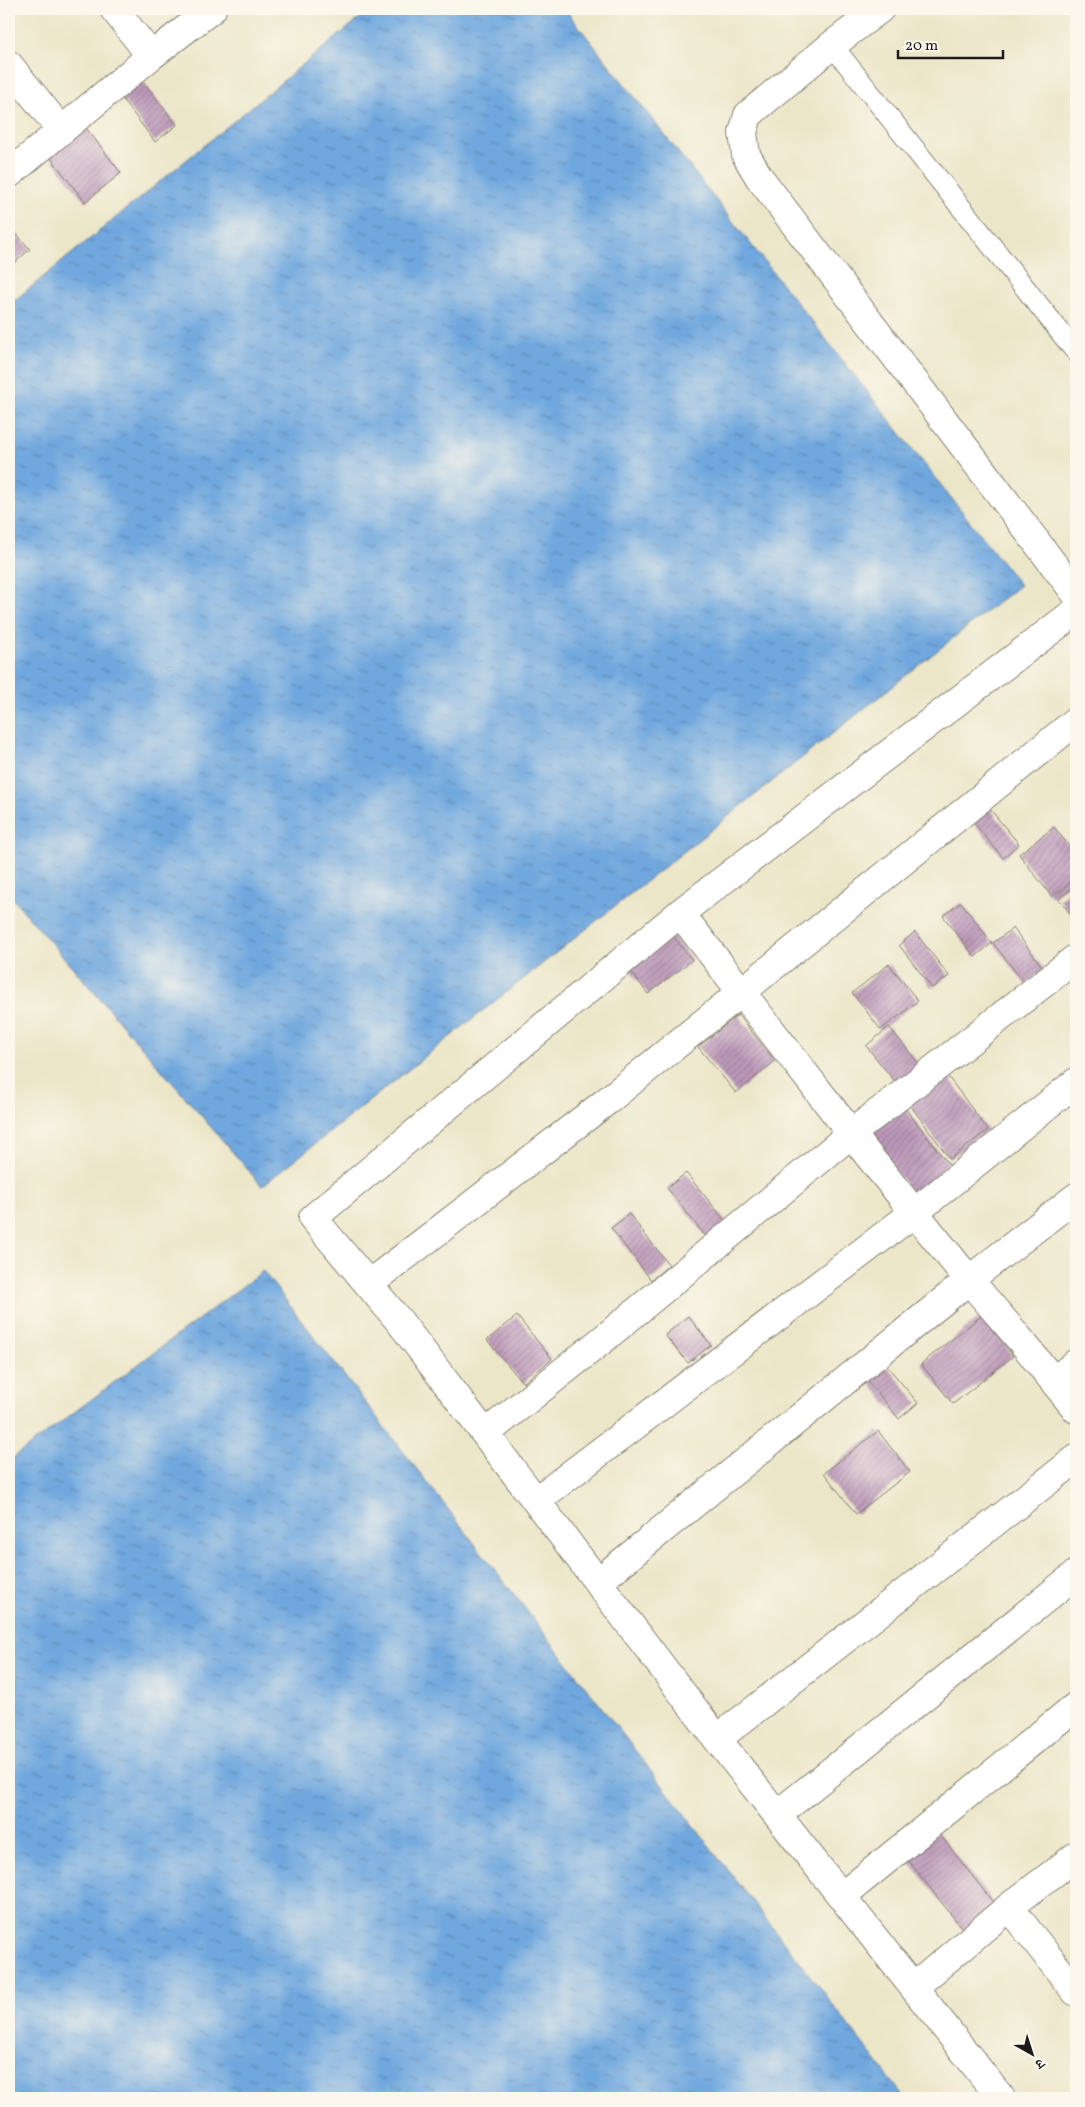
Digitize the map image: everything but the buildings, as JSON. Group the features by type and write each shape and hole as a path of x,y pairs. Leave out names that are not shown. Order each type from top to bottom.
{"street":[{"path":"114,9 151,56"},
{"path":"9,174 151,56 212,9"},
{"path":"880,9 832,45 748,115 743,133 746,155 765,185 1076,594"},
{"path":"9,65 61,130"},
{"path":"1000,2098 717,1739 400,1322 312,1218 680,913 1076,611"},
{"path":"369,1284 607,1101 1076,721"},
{"path":"680,913 968,1280 1076,1409"},
{"path":"486,1434 852,1133 1076,958"},
{"path":"536,1500 915,1212 1076,1082"},
{"path":"598,1581 968,1280 1076,1197"},
{"path":"1054,1381 1076,1363"},
{"path":"717,1739 1076,1459"},
{"path":"778,1814 1076,1574"},
{"path":"842,1896 1076,1706"},
{"path":"914,1987 1009,1907 1076,1856"},
{"path":"1009,1907 1076,1992"}],"lane":[{"path":"832,45 1076,352"}],"water":[{"path":"371,9 565,9 1020,585 262,1186 9,894 9,305"},
{"path":"263,1271 905,2098 9,2098 9,1461"}]}
